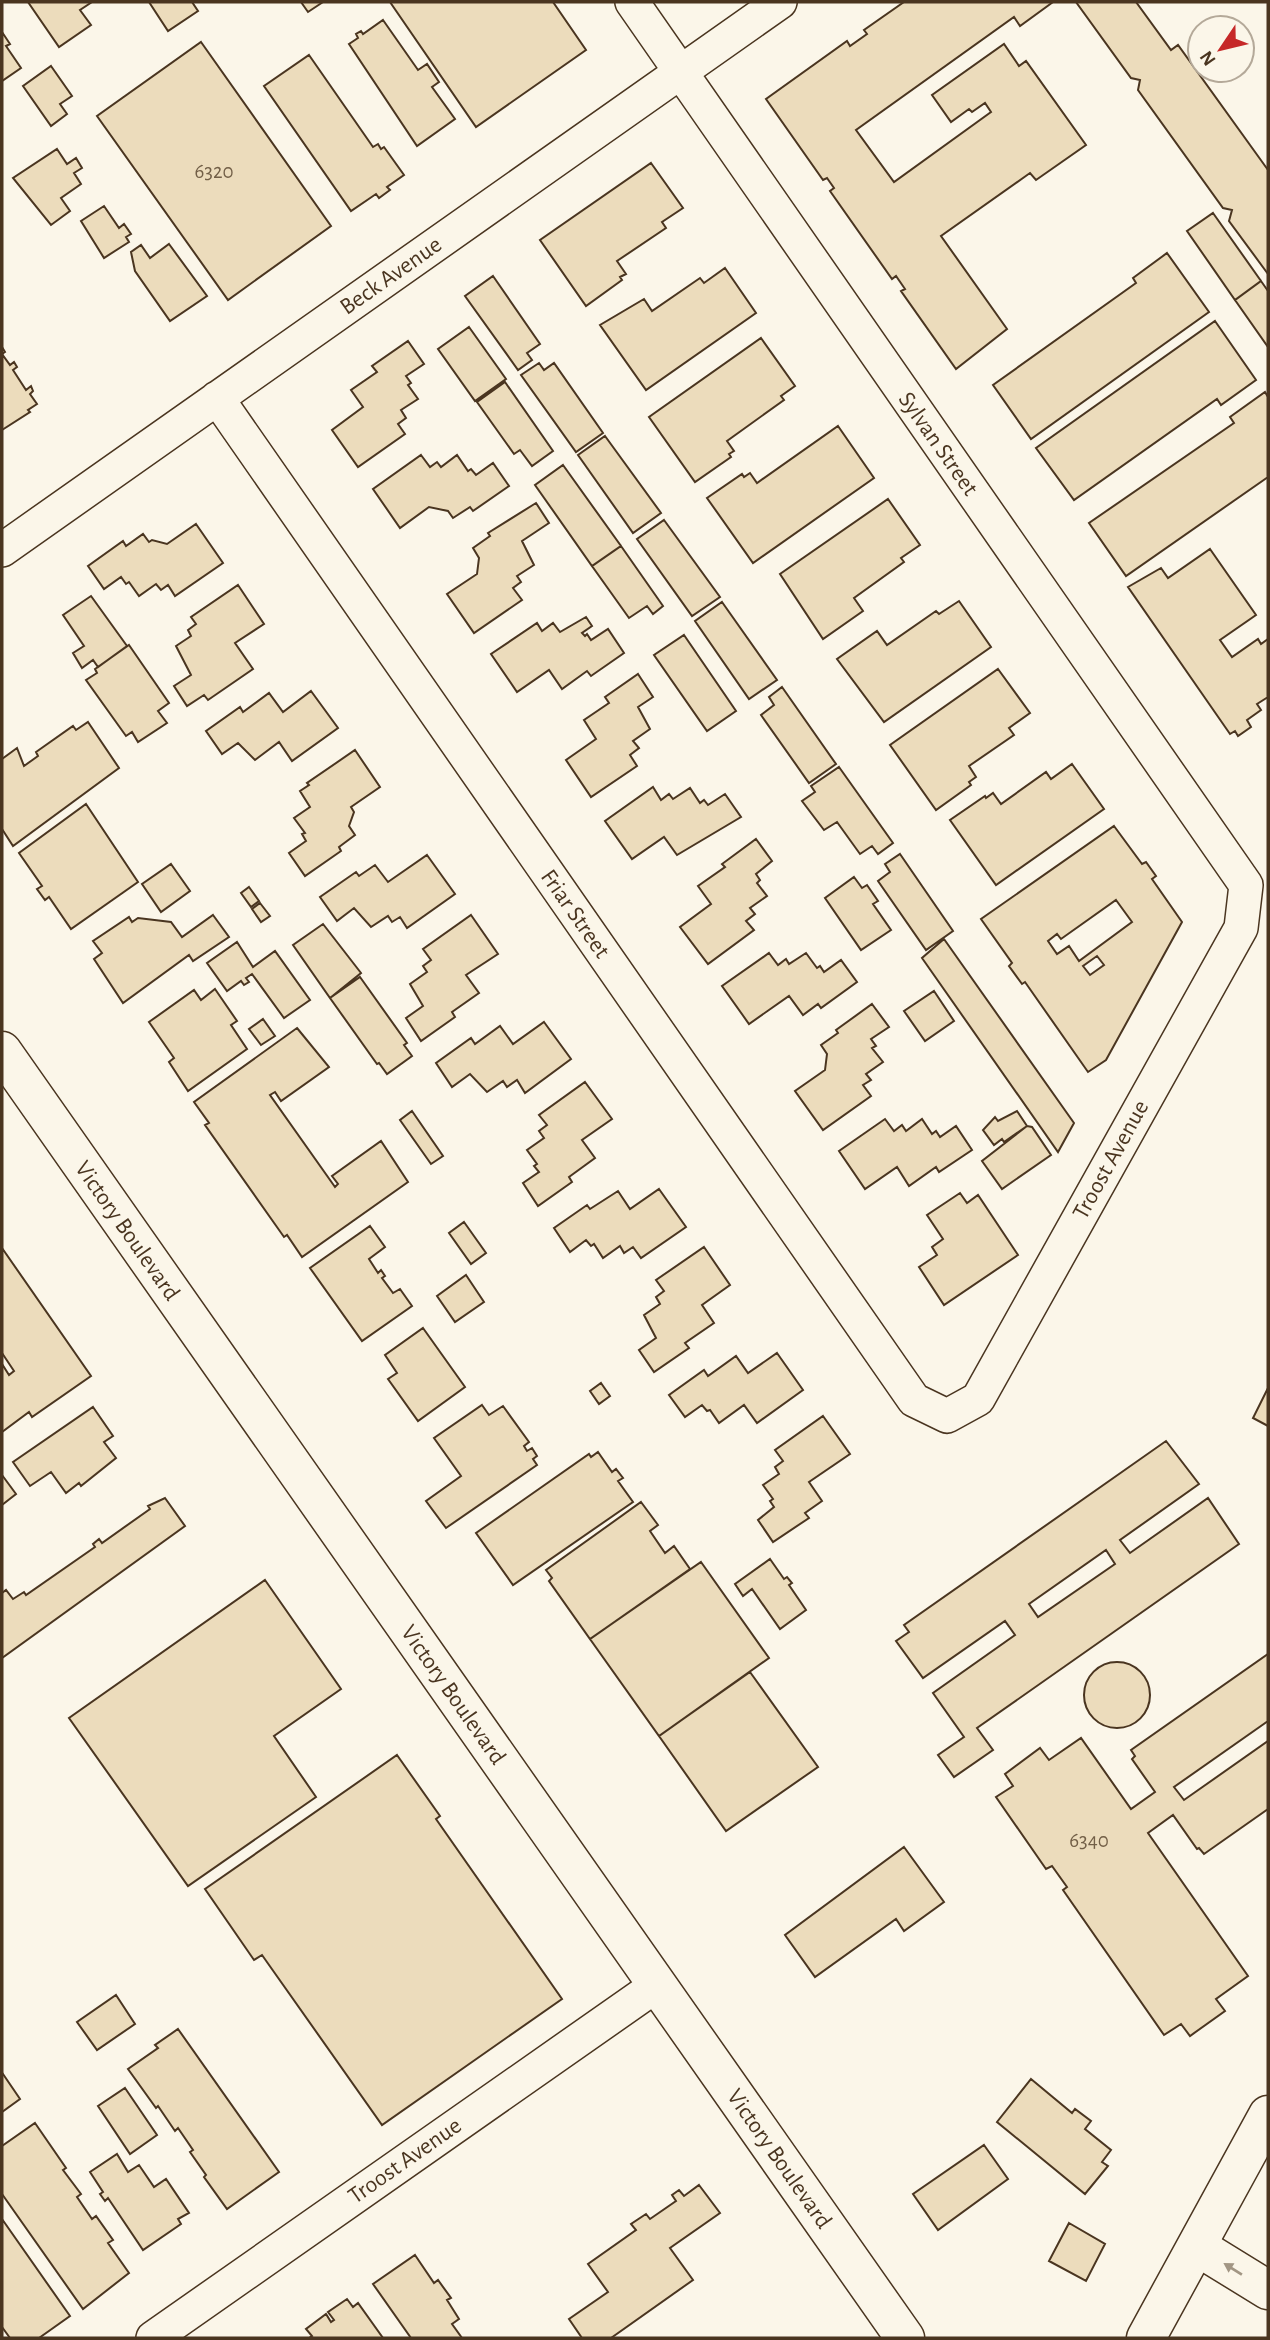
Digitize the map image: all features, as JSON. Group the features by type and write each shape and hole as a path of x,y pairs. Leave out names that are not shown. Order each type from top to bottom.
{"main road":[{"name":"Victory Boulevard","path":"2,1051 905,2338"},
{"path":"1146,2338 1268,2115"},
{"path":"1198,2247 1268,2290"}],"street":[{"name":"Sylvan Street","path":"632,2 1246,885"},
{"name":"Beck Avenue","path":"2,550 780,2"},
{"name":"Friar Street","path":"217,398 914,1400 947,1416"},
{"name":"Troost Avenue","path":"947,1416 978,1399 1241,928 1246,885"},
{"name":"Troost Avenue","path":"153,2338 657,1985"}],"building":[{"path":"28,2 92,2 80,10 91,25 59,47"},
{"path":"149,2 192,2 198,11 168,31"},
{"path":"301,2 323,2 308,12"},
{"path":"390,2 553,2 586,50 476,127"},
{"path":"904,2 1053,2 1020,26 1014,17 856,130 894,182 991,112 985,103 972,112 969,109 951,122 932,95 1004,44 1019,66 1026,61 1086,145 1036,180 1030,173 941,236 1007,329 956,369 901,291 905,289 896,276 892,279 830,191 834,188 827,178 823,180 766,99 847,41 850,46 867,34 864,30"},
{"path":"1076,2 1136,2 1171,50 1178,45 1186,56 1186,84 1206,84 1268,170 1268,274 1229,221 1232,210 1223,208 1138,90 1140,80 1131,78"},
{"path":"383,20 418,70 427,64 439,82 432,87 455,119 417,146 349,44 358,38 356,34 361,31 363,34"},
{"path":"2,32 10,44 6,46 21,68 2,81"},
{"path":"201,42 331,226 228,300 97,116"},
{"path":"309,55 373,147 378,144 381,149 384,147 404,175 387,187 390,190 379,198 376,194 351,211 264,86"},
{"path":"51,66 72,96 60,104 67,114 51,126 23,86"},
{"path":"57,149 67,164 76,158 82,168 74,173 81,184 61,198 70,211 51,225 13,178"},
{"path":"651,163 683,208 662,222 666,228 617,261 626,274 620,277 622,280 586,306 540,240"},
{"path":"104,206 119,228 124,224 131,234 126,237 129,242 104,258 81,221"},
{"path":"1213,213 1261,281 1235,300 1187,231"},
{"path":"169,244 207,296 170,321 135,271 131,252 141,245 150,258"},
{"path":"1167,253 1209,312 1031,439 993,385 1136,283 1133,278"},
{"path":"725,268 756,313 646,390 600,325 644,299 652,311 700,278 704,283"},
{"path":"493,276 540,344 527,353 532,360 518,370 465,296"},
{"path":"1261,281 1268,291 1268,347 1235,300"},
{"path":"1215,321 1256,380 1221,405 1217,399 1074,500 1036,448"},
{"path":"469,327 506,379 475,401 438,349"},
{"path":"761,338 795,386 781,396 784,400 727,441 734,451 729,454 731,457 695,482 649,417"},
{"path":"408,341 424,364 406,376 411,383 408,385 418,399 401,410 406,418 398,424 405,434 358,467 332,430 363,407 351,390 377,372 372,366"},
{"path":"2,354 10,365 14,362 17,367 13,370 26,390 31,386 33,391 30,394 37,404 28,410 30,412 2,430"},
{"path":"539,363 544,370 554,363 603,433 576,452 521,375"},
{"path":"505,382 553,451 532,466 520,450 514,454 477,402"},
{"path":"1265,392 1268,397 1268,477 1126,576 1089,523 1234,423 1230,417"},
{"path":"838,426 874,478 753,563 707,498 742,474 744,477 750,473 757,483"},
{"path":"605,436 661,513 633,533 578,455"},
{"path":"421,455 430,467 437,462 441,467 457,455 468,471 471,469 476,475 493,463 509,486 473,511 470,507 453,518 448,511 429,507 400,528 373,489"},
{"path":"563,465 621,546 592,566 535,485"},
{"path":"888,499 920,545 901,558 904,562 854,598 863,611 823,639 780,574"},
{"path":"536,503 549,523 522,541 534,565 517,576 521,582 513,588 522,600 474,633 447,594 477,574 479,558 473,548 490,536 488,533"},
{"path":"664,520 720,597 692,616 637,539"},
{"path":"196,524 223,563 175,596 168,585 161,590 156,584 139,596 129,582 126,584 121,577 104,589 88,566 123,541 126,546 143,534 149,542 152,540 167,544"},
{"path":"621,546 663,606 653,614 647,606 629,618 592,566"},
{"path":"1210,549 1256,615 1220,640 1232,657 1258,639 1261,644 1268,639 1268,697 1257,704 1261,710 1247,720 1251,727 1238,736 1235,731 1230,734 1128,587 1161,568 1168,578"},
{"path":"238,585 264,624 235,643 253,669 208,700 204,695 187,706 174,686 191,675 176,646 191,636 188,630 196,624 191,617"},
{"path":"91,596 127,646 98,667 93,660 82,668 73,653 84,646 63,615"},
{"path":"959,601 991,647 884,722 837,659 877,631 887,645 936,611 939,614"},
{"path":"722,602 777,680 749,699 695,621"},
{"path":"586,617 592,626 582,633 585,636 587,634 591,640 608,629 624,653 591,676 587,671 562,689 549,670 517,692 491,654 537,623 542,631 553,623 560,632"},
{"path":"684,635 736,711 707,731 654,655"},
{"path":"129,645 169,703 158,711 167,723 138,742 132,732 126,736 86,680 97,673 95,669"},
{"path":"998,669 1030,713 1009,728 1014,735 969,766 976,777 969,782 971,785 936,810 890,745"},
{"path":"638,674 653,697 638,707 650,729 633,741 639,748 630,755 637,766 591,797 566,760 596,739 584,720 609,703 605,697"},
{"path":"782,687 836,764 809,783 761,715 774,705 769,697"},
{"path":"311,691 338,728 292,761 279,742 255,760 238,743 222,754 206,731 240,707 243,712 269,693 283,712"},
{"path":"88,722 119,768 13,846 2,829 2,759 17,748 24,766 38,756 36,752 73,726 76,730"},
{"path":"355,750 380,787 351,807 354,812 349,826 355,835 339,847 341,851 305,876 289,853 306,841 302,834 305,833 294,818 310,807 300,791 309,785 307,783"},
{"path":"1072,764 1104,809 996,885 950,820 985,796 986,798 993,793 1001,804 1046,772 1051,779"},
{"path":"839,767 893,843 878,854 872,846 860,854 837,822 824,830 802,801 815,792 811,786"},
{"path":"653,787 661,800 669,794 673,799 690,788 700,803 704,800 708,805 725,794 741,817 677,855 664,837 632,859 605,821"},
{"path":"86,804 138,882 71,929 49,897 45,900 37,889 42,886 19,853"},
{"path":"1114,826 1142,864 1146,862 1156,876 1152,879 1182,922 1106,1060 1088,1072 1025,982 1022,984 1009,966 1012,963 981,919","holes":["1116,900 1132,922 1079,961 1069,946 1057,954 1048,941 1057,934 1061,939","1097,956 1104,965 1090,975 1083,966"]},
{"path":"756,839 772,861 756,874 760,880 757,883 767,896 750,908 755,914 746,921 754,930 708,964 680,927 711,904 698,886 725,867 722,864"},
{"path":"900,854 953,931 926,950 878,881 890,872 885,864"},
{"path":"427,855 455,894 407,928 400,917 392,922 388,916 371,927 354,908 337,921 320,897 356,872 359,876 375,865 388,882"},
{"path":"171,864 190,891 161,912 142,884"},
{"path":"854,877 862,888 867,885 878,901 873,904 891,930 861,950 825,898"},
{"path":"249,887 259,901 251,907 241,893"},
{"path":"260,903 270,916 261,922 252,909"},
{"path":"213,915 229,937 193,961 189,955 123,1003 94,959 102,953 93,941 129,917 132,922 138,918 171,922 182,937"},
{"path":"471,915 498,954 466,975 479,993 452,1012 455,1017 421,1041 406,1018 423,1006 410,984 427,972 423,966 431,960 423,949"},
{"path":"323,924 361,973 330,998 293,945"},
{"path":"944,939 1074,1123 1058,1152 922,958"},
{"path":"237,942 253,967 275,951 310,1000 284,1018 252,974 246,978 249,982 244,985 241,981 227,991 207,963"},
{"path":"769,953 778,965 786,959 789,964 806,953 817,968 820,966 824,972 841,960 857,982 821,1008 818,1004 803,1015 789,996 749,1024 722,986"},
{"path":"360,977 407,1043 404,1045 412,1056 387,1074 330,998"},
{"path":"215,989 237,1021 231,1025 247,1049 188,1091 169,1062 174,1058 149,1022 194,990 201,1000"},
{"path":"934,991 954,1021 925,1041 904,1011"},
{"path":"872,1004 889,1027 871,1039 876,1046 872,1048 883,1062 866,1074 871,1080 863,1085 871,1096 823,1130 795,1091 825,1070 827,1054 821,1045 838,1033 836,1030"},
{"path":"263,1019 275,1036 261,1045 249,1029"},
{"path":"544,1022 571,1059 525,1093 517,1080 507,1087 503,1081 487,1092 470,1074 452,1087 436,1063 471,1038 475,1044 500,1026 513,1044"},
{"path":"297,1028 329,1067 281,1101 275,1092 270,1095 335,1187 338,1184 332,1176 381,1141 408,1182 302,1257 287,1235 284,1237 205,1125 209,1123 194,1102"},
{"path":"585,1082 612,1119 582,1140 595,1158 569,1177 572,1182 538,1206 523,1183 539,1172 527,1150 544,1138 539,1131 547,1125 539,1115"},
{"path":"412,1111 443,1156 431,1164 400,1120"},
{"path":"1017,1111 1027,1126 1004,1142 1002,1139 994,1145 983,1130 995,1117 998,1121"},
{"path":"885,1119 894,1131 902,1125 906,1131 922,1119 932,1134 936,1131 940,1137 956,1126 972,1150 939,1172 936,1167 909,1186 897,1167 865,1189 839,1151"},
{"path":"1027,1126 1032,1127 1051,1155 1002,1189 982,1161"},
{"path":"659,1189 686,1227 641,1258 633,1247 624,1253 620,1246 603,1258 594,1244 591,1246 586,1240 570,1252 554,1228 587,1205 590,1209 618,1191 630,1209"},
{"path":"960,1193 967,1203 978,1195 1018,1255 944,1305 919,1267 937,1255 932,1247 943,1239 927,1215"},
{"path":"464,1222 486,1253 471,1264 449,1233"},
{"path":"370,1226 385,1247 369,1259 378,1273 381,1270 385,1276 382,1278 393,1293 400,1289 412,1306 362,1341 310,1268"},
{"path":"704,1247 730,1285 702,1305 714,1323 685,1343 689,1348 654,1372 639,1350 656,1338 644,1315 660,1304 656,1297 664,1291 656,1280"},
{"path":"2,1248 91,1376 32,1417 29,1412 2,1432 2,1364 9,1375 14,1371 2,1353"},
{"path":"466,1275 484,1302 455,1322 437,1296"},
{"path":"423,1328 465,1387 418,1421 388,1379 397,1373 385,1355"},
{"path":"777,1353 803,1390 757,1423 744,1405 719,1423 710,1410 707,1411 702,1405 685,1417 669,1395 704,1370 708,1376 736,1356 748,1373"},
{"path":"601,1383 610,1396 599,1404 590,1391"},
{"path":"1268,1388 1268,1426 1253,1418"},
{"path":"482,1405 489,1415 503,1406 529,1442 524,1446 527,1451 532,1448 537,1456 533,1459 537,1465 446,1528 426,1501 461,1476 434,1438"},
{"path":"93,1407 113,1436 104,1442 116,1458 81,1486 79,1483 66,1493 51,1472 30,1486 13,1462"},
{"path":"823,1416 850,1454 809,1482 822,1501 805,1513 809,1518 773,1542 758,1520 774,1507 770,1501 773,1499 763,1485 779,1474 775,1467 783,1461 775,1450"},
{"path":"1166,1441 1199,1484 1120,1540 1130,1553 1208,1498 1239,1544 977,1728 993,1750 954,1777 938,1755 964,1737 933,1693 1015,1635 1005,1621 923,1678 896,1641 909,1632 904,1625","holes":["1106,1550 1115,1564 1038,1617 1029,1604"]},
{"path":"598,1452 612,1472 616,1469 623,1478 618,1481 633,1502 513,1585 476,1533 589,1454 591,1457"},
{"path":"2,1475 16,1494 2,1505"},
{"path":"165,1498 185,1526 2,1658 2,1593 6,1590 13,1599 24,1592 26,1595 95,1547 93,1544 99,1539 102,1543 150,1509 148,1506"},
{"path":"641,1502 658,1525 650,1531 665,1553 674,1546 690,1569 590,1639 549,1581 552,1578 546,1570"},
{"path":"770,1559 784,1579 787,1577 792,1583 789,1585 806,1610 780,1629 752,1589 743,1596 735,1584"},
{"path":"701,1562 769,1658 659,1736 590,1639"},
{"path":"265,1580 341,1689 274,1736 316,1797 188,1886 69,1718"},
{"path":"1268,1654 1268,1721 1174,1787 1184,1800 1268,1741 1268,1809 1204,1854 1197,1849 1173,1815 1148,1833 1248,1976 1216,1999 1225,2011 1190,2036 1181,2024 1164,2035 1063,1890 1067,1887 1052,1866 1046,1869 996,1797 1013,1786 1005,1774 1040,1748 1049,1760 1081,1738 1131,1809 1155,1792 1132,1759 1135,1756 1131,1750"},
{"path":"1111,1662 1123,1662 1135,1667 1145,1677 1150,1695 1148,1708 1135,1723 1123,1728 1111,1728 1099,1723 1089,1713 1084,1701 1084,1689 1089,1677 1099,1667"},
{"path":"750,1672 818,1767 726,1831 659,1736"},
{"path":"397,1755 440,1816 436,1819 562,1999 382,2125 262,1955 254,1960 205,1889"},
{"path":"904,1847 944,1902 904,1931 896,1919 815,1977 785,1935"},
{"path":"116,1995 135,2024 97,2050 77,2022"},
{"path":"178,2029 279,2172 227,2209 204,2177 206,2175 190,2152 193,2150 178,2128 175,2131 128,2069 158,2048 155,2045"},
{"path":"2,2075 20,2099 2,2112"},
{"path":"1031,2079 1072,2113 1075,2109 1091,2121 1085,2129 1111,2150 1102,2162 1108,2166 1085,2194 997,2122"},
{"path":"125,2088 157,2135 130,2154 98,2106"},
{"path":"35,2123 81,2194 77,2197 92,2219 96,2216 113,2240 108,2243 129,2273 83,2309 2,2194 2,2146"},
{"path":"984,2145 1008,2179 938,2230 913,2194"},
{"path":"117,2154 128,2172 139,2165 154,2187 166,2179 189,2213 178,2219 181,2224 143,2250 108,2198 105,2201 100,2194 103,2192 90,2172"},
{"path":"699,2185 720,2213 670,2248 693,2280 611,2338 582,2338 569,2319 608,2292 588,2264 636,2230 631,2224 646,2214 650,2219 676,2201 672,2195 679,2190 684,2196"},
{"path":"2,2219 70,2316 39,2338 10,2338 2,2327"},
{"path":"1069,2223 1105,2244 1086,2281 1049,2261"},
{"path":"415,2255 434,2283 438,2280 451,2298 447,2300 459,2319 452,2324 462,2338 411,2338 373,2284"},
{"path":"347,2299 353,2307 358,2303 383,2338 309,2338 312,2336 306,2329 326,2314 331,2322 334,2320 328,2312"}]}
